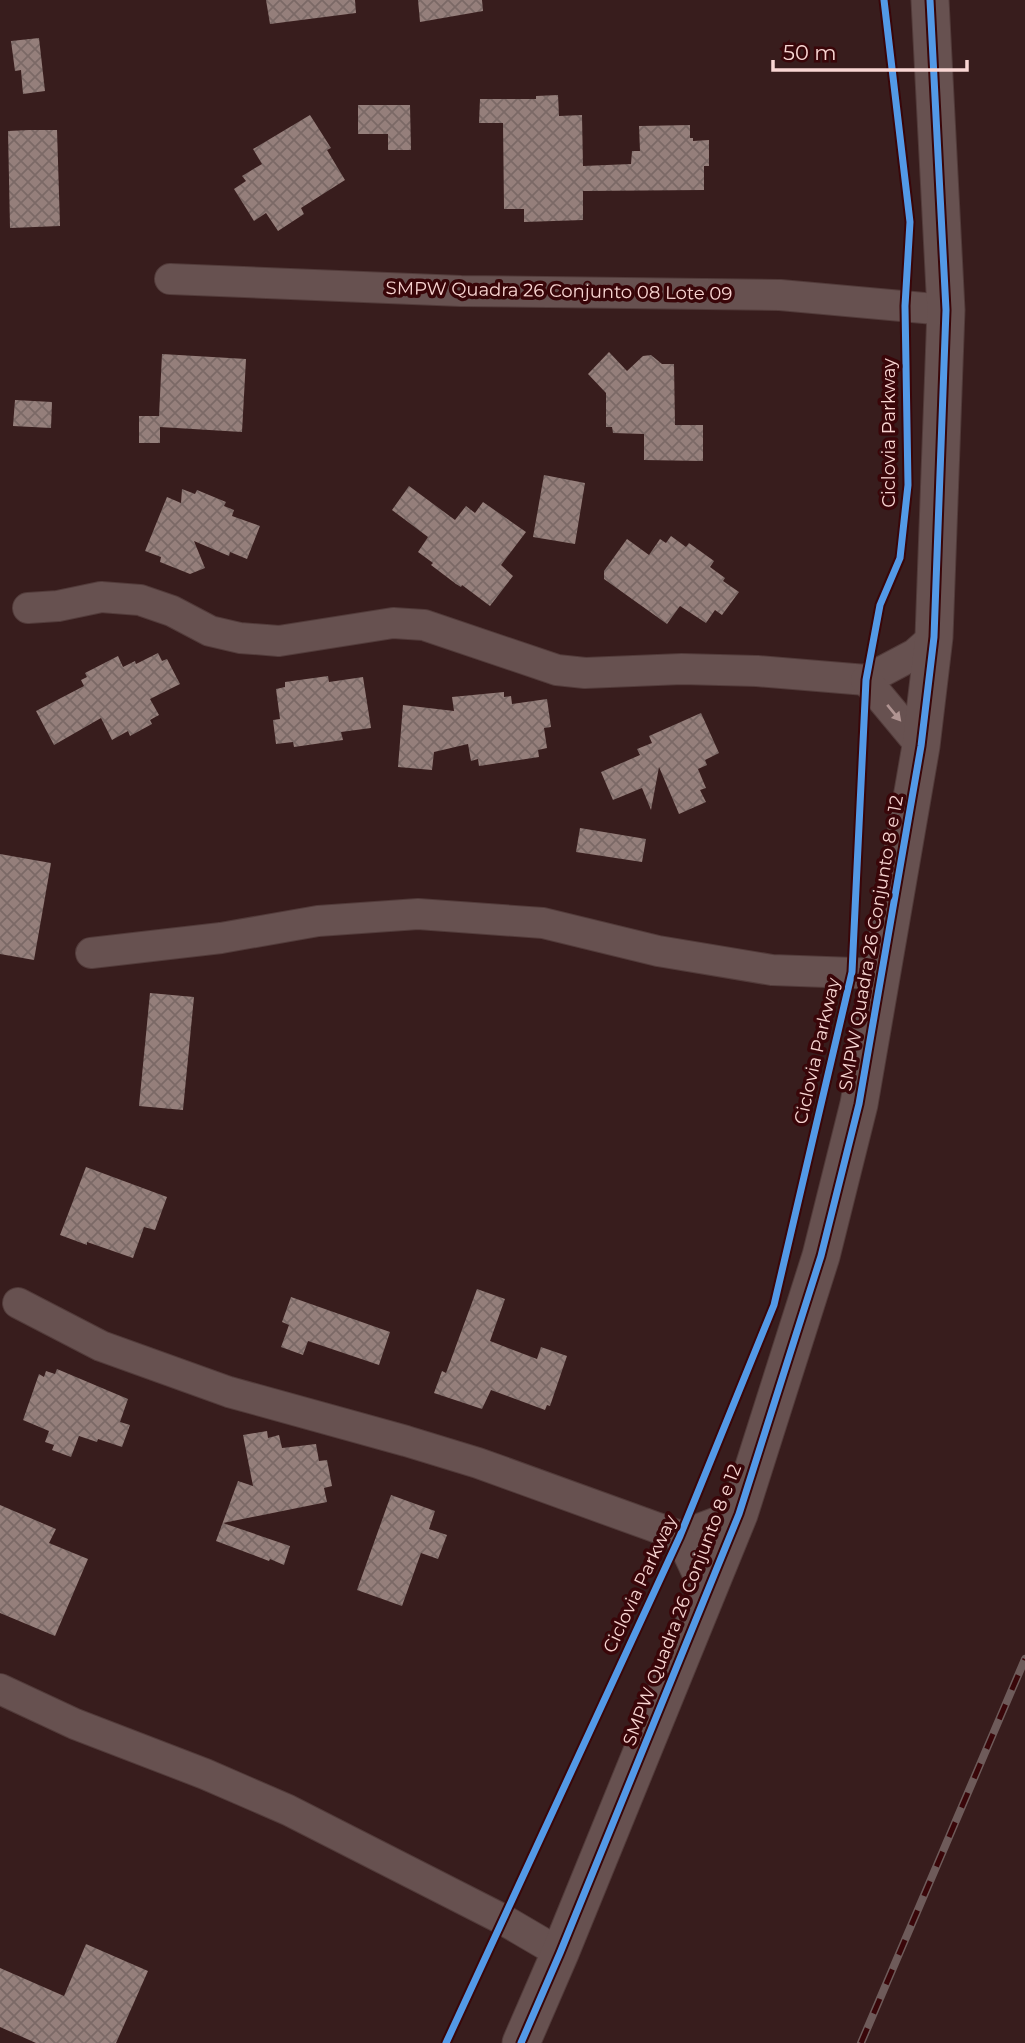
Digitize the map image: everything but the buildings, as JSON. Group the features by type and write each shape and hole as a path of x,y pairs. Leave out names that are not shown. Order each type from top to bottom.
{"street":[{"name":"SMPW Quadra 26 Conjunto 8 e 12","path":"520,2043 560,1953 739,1514 821,1256 859,1104 921,746 934,638 946,310 929,0"},
{"name":"SMPW Quadra 26 Conjunto 08 Lote 09","path":"170,279 461,291 780,295 946,310"},
{"path":"28,608 58,606 101,597 140,600 172,611 210,631 240,638 279,641 393,623 424,625 544,666 585,674 694,669 866,680 915,654 934,638"},
{"path":"866,680 921,746"},
{"path":"91,953 221,938 318,921 418,914 543,923 658,951 772,970 881,974"},
{"path":"18,1303 101,1346 229,1392 478,1463 680,1536 739,1514"},
{"path":"680,1536 706,1592"},
{"path":"0,1689 75,1724 205,1774 288,1810 502,1919 560,1953"}],"railway":[{"path":"861,2043 1025,1659"}],"cycle path":[{"name":"Ciclovia Parkway","path":"446,2043 680,1536 774,1305 852,972 866,680 880,605 900,558 908,485 905,306 910,222 884,0"},
{"path":"521,2043 739,1514 821,1256 859,1104 921,746 934,637 946,310 930,0"}]}
